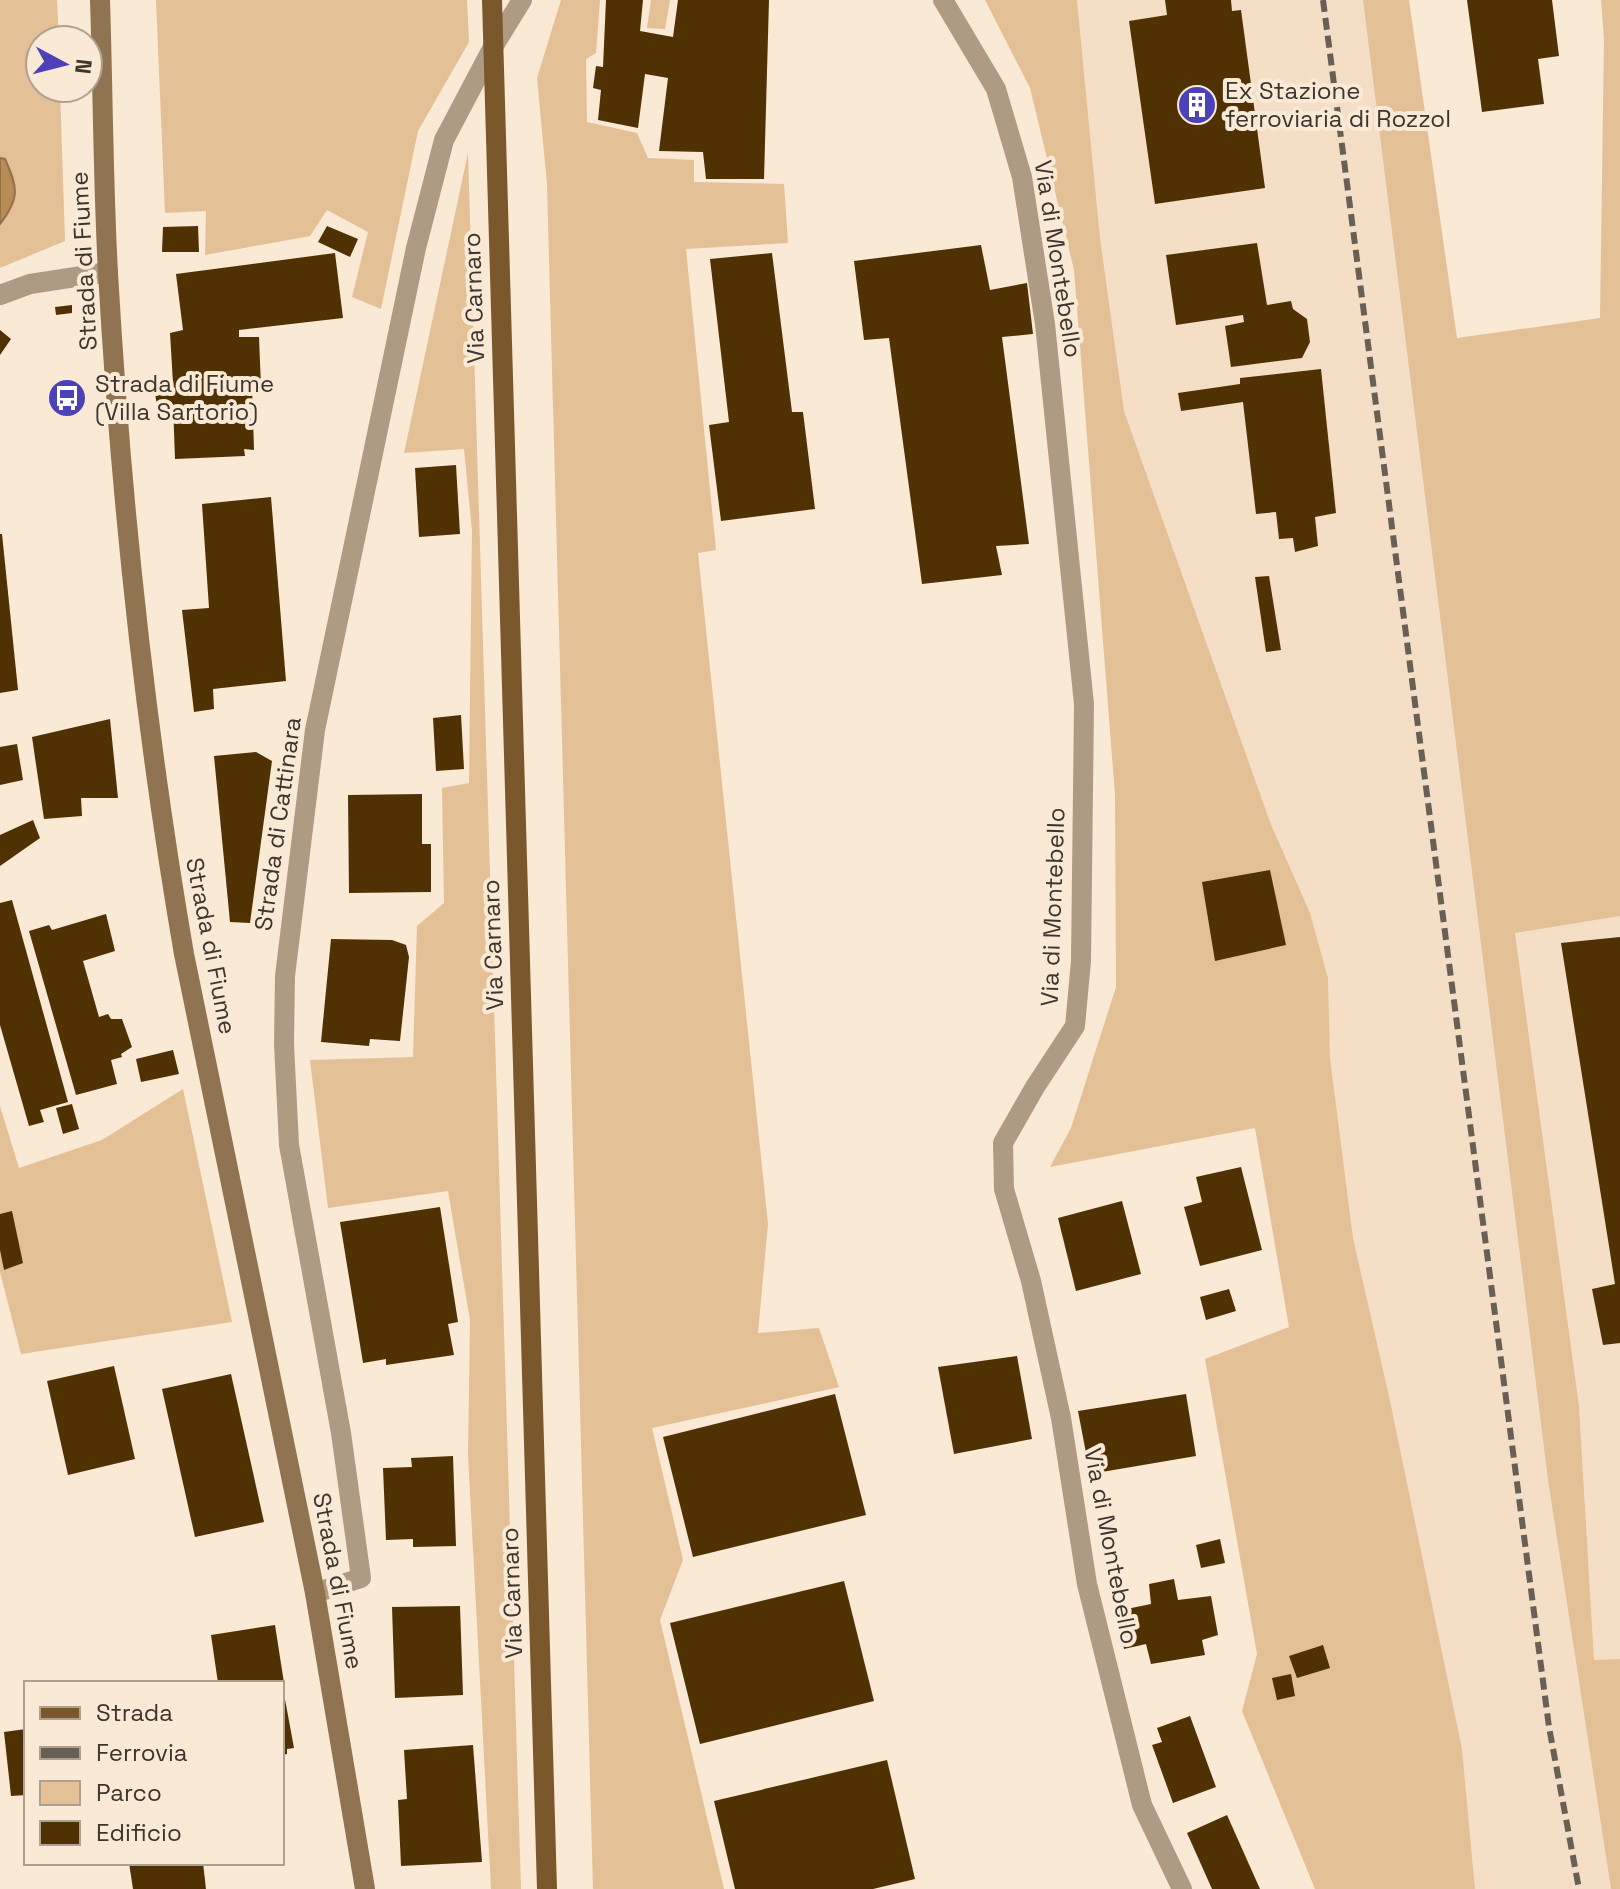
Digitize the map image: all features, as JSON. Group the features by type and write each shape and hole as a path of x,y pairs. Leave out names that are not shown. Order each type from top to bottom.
{"main road":[{"name":"Strada di Fiume","path":"100,0 108,272 137,635 166,851 315,1593 365,1889"},
{"name":"Via Carnaro","path":"492,0 547,1889"}],"street":[{"path":"493,47 522,0"},
{"name":"Via di Montebello","path":"943,0 996,89 1022,177 1045,324 1084,704 1081,961 1075,1026 1003,1143 1004,1189 1031,1281 1061,1418 1087,1584 1142,1805 1182,1889"},
{"name":"Strada di Cattinara","path":"315,1593 361,1578 341,1433 289,1145 284,1030 285,976 292,907 315,730 416,248 444,140 493,47"},
{"path":"0,295 30,284 108,272"}],"shaded area":[{"path":"1077,0 1363,0 1548,1480 1611,1889 1475,1889 1462,1749 1353,1238 1330,1058 1328,978 1310,913 1270,822 1124,411 1100,238"},
{"path":"0,158 5,159 15,193 11,207 0,224"},
{"path":"1620,916 1620,1659 1594,1661 1579,1406 1515,932"}],"green space":[{"path":"0,0 57,0 58,24 24,24 24,104 61,104 65,241 0,268"},
{"path":"156,0 467,0 469,42 418,131 381,309 352,297 368,232 327,210 310,236 205,255 206,211 165,213"},
{"path":"561,0 600,0 596,53 586,59 587,122 637,133 648,158 694,160 694,182 784,184 788,243 686,249 716,550 698,553 768,1224 758,1333 819,1328 839,1387 652,1428 683,1560 660,1620 724,1889 593,1889 547,184 537,78"},
{"path":"651,0 670,0 665,29 647,28"},
{"path":"985,0 1077,0 1100,238 1124,411 1270,822 1310,913 1328,978 1330,1058 1353,1238 1462,1749 1475,1889 1315,1889 1242,1711 1257,1654 1205,1359 1289,1327 1255,1128 1050,1167 1071,1128 1116,987 1115,795 1074,270 1030,88"},
{"path":"1363,0 1409,0 1457,338 1600,318 1604,39 1601,0 1620,0 1620,916 1515,933 1579,1406 1594,1660 1620,1659 1620,1889 1611,1889 1548,1480"},
{"path":"468,153 521,1889 491,1889 468,1455 470,1320 448,1191 328,1208 310,1060 413,1057 417,926 444,903 442,788 469,783 472,531 464,449 404,453"},
{"path":"183,1089 232,1322 21,1354 0,1272 0,1106 19,1168 102,1140"}],"building":[{"path":"606,0 643,0 640,31 673,37 678,0 769,0 764,179 706,179 703,152 659,151 668,78 645,74 638,128 598,120 601,90 593,88 596,66 603,67"},
{"name":"Ex Stazione ferroviaria di Rozzol","path":"1165,0 1231,0 1232,11 1241,10 1265,188 1155,204 1129,21 1167,15"},
{"path":"1467,0 1552,0 1559,56 1538,59 1544,104 1482,112"},
{"path":"198,226 199,252 162,252 163,227"},
{"path":"327,226 358,239 350,257 318,242"},
{"path":"1257,243 1267,305 1291,301 1293,309 1307,319 1310,342 1302,358 1231,367 1225,326 1244,322 1243,315 1176,325 1166,255"},
{"path":"981,245 990,290 1027,283 1033,334 1002,337 1029,544 996,546 1002,575 922,584 889,338 864,340 854,261"},
{"path":"335,253 343,318 239,330 239,337 259,337 261,387 252,387 254,450 244,449 245,456 175,459 173,404 157,406 154,387 173,383 170,333 183,330 176,274"},
{"path":"772,253 792,412 803,412 815,509 721,521 709,425 729,422 710,259"},
{"path":"72,305 72,313 56,315 55,307"},
{"path":"0,330 11,339 0,355"},
{"path":"1321,369 1336,513 1315,517 1318,546 1295,552 1293,538 1279,539 1276,512 1256,514 1243,402 1181,411 1178,393 1240,384 1240,378"},
{"path":"456,465 460,534 419,537 415,468"},
{"path":"271,497 286,681 213,689 214,709 194,712 182,610 209,608 202,504"},
{"path":"0,534 18,690 0,693"},
{"path":"1269,576 1281,650 1266,652 1255,577"},
{"path":"461,715 464,769 436,771 433,718"},
{"path":"110,719 118,798 81,798 82,816 44,819 32,737"},
{"path":"17,744 23,780 0,785 0,747"},
{"path":"256,752 272,761 250,923 230,922 214,756"},
{"path":"422,794 422,844 431,844 431,892 349,893 348,795"},
{"path":"33,820 40,838 0,866 0,835"},
{"path":"1270,870 1286,945 1215,961 1202,882"},
{"path":"12,900 68,1102 40,1110 44,1122 29,1126 0,1025 0,903"},
{"path":"106,914 115,951 83,961 99,1017 108,1014 111,1019 122,1019 132,1047 121,1054 122,1057 111,1060 117,1084 76,1095 29,931 49,925 52,930"},
{"path":"1620,937 1620,1343 1603,1345 1592,1289 1615,1284 1561,943"},
{"path":"331,939 392,940 406,945 409,957 400,1041 370,1039 369,1046 321,1042"},
{"path":"173,1050 179,1074 141,1082 136,1059"},
{"path":"72,1104 79,1129 63,1134 56,1108"},
{"path":"1241,1167 1262,1250 1200,1266 1184,1207 1202,1202 1196,1177"},
{"path":"1122,1201 1141,1274 1076,1291 1058,1218"},
{"path":"440,1207 458,1322 448,1324 454,1355 386,1365 386,1359 363,1363 340,1222"},
{"path":"12,1211 23,1263 4,1270 0,1250 0,1214"},
{"path":"1229,1289 1236,1311 1206,1320 1200,1297"},
{"path":"1017,1356 1032,1439 954,1454 938,1367"},
{"path":"114,1366 135,1459 68,1475 47,1381"},
{"path":"231,1374 264,1522 195,1537 162,1389"},
{"path":"835,1394 866,1515 693,1557 663,1437"},
{"path":"1186,1394 1196,1456 1090,1474 1078,1411"},
{"path":"453,1456 456,1546 413,1547 413,1539 386,1540 383,1468 412,1467 411,1458"},
{"path":"1220,1539 1225,1563 1201,1568 1196,1545"},
{"path":"1174,1579 1178,1600 1211,1596 1218,1635 1202,1640 1205,1655 1151,1664 1146,1644 1124,1649 1117,1611 1151,1604 1149,1584"},
{"path":"844,1581 874,1701 700,1744 670,1623"},
{"path":"460,1606 463,1695 395,1698 392,1607"},
{"path":"275,1625 284,1681 218,1681 211,1635"},
{"path":"1323,1645 1330,1668 1297,1678 1289,1656"},
{"path":"1291,1674 1295,1696 1277,1700 1272,1678"},
{"path":"284,1694 294,1748 287,1749 284,1755"},
{"path":"1190,1716 1216,1787 1173,1803 1152,1745 1162,1742 1157,1728"},
{"path":"24,1729 24,1795 11,1796 4,1732"},
{"path":"473,1745 482,1862 401,1866 398,1800 407,1799 404,1750"},
{"path":"887,1760 915,1879 873,1889 735,1889 714,1801"},
{"path":"1227,1815 1260,1889 1212,1889 1187,1833"},
{"path":"129,1865 203,1865 206,1889 133,1889"}],"railway":[{"path":"1323,0 1549,1727 1579,1889"}],"place":[{"name":"Ex Stazione ferroviaria di Rozzol","path":"1197,105"},
{"name":"Strada di Fiume (Villa Sartorio)","path":"67,398"}]}
